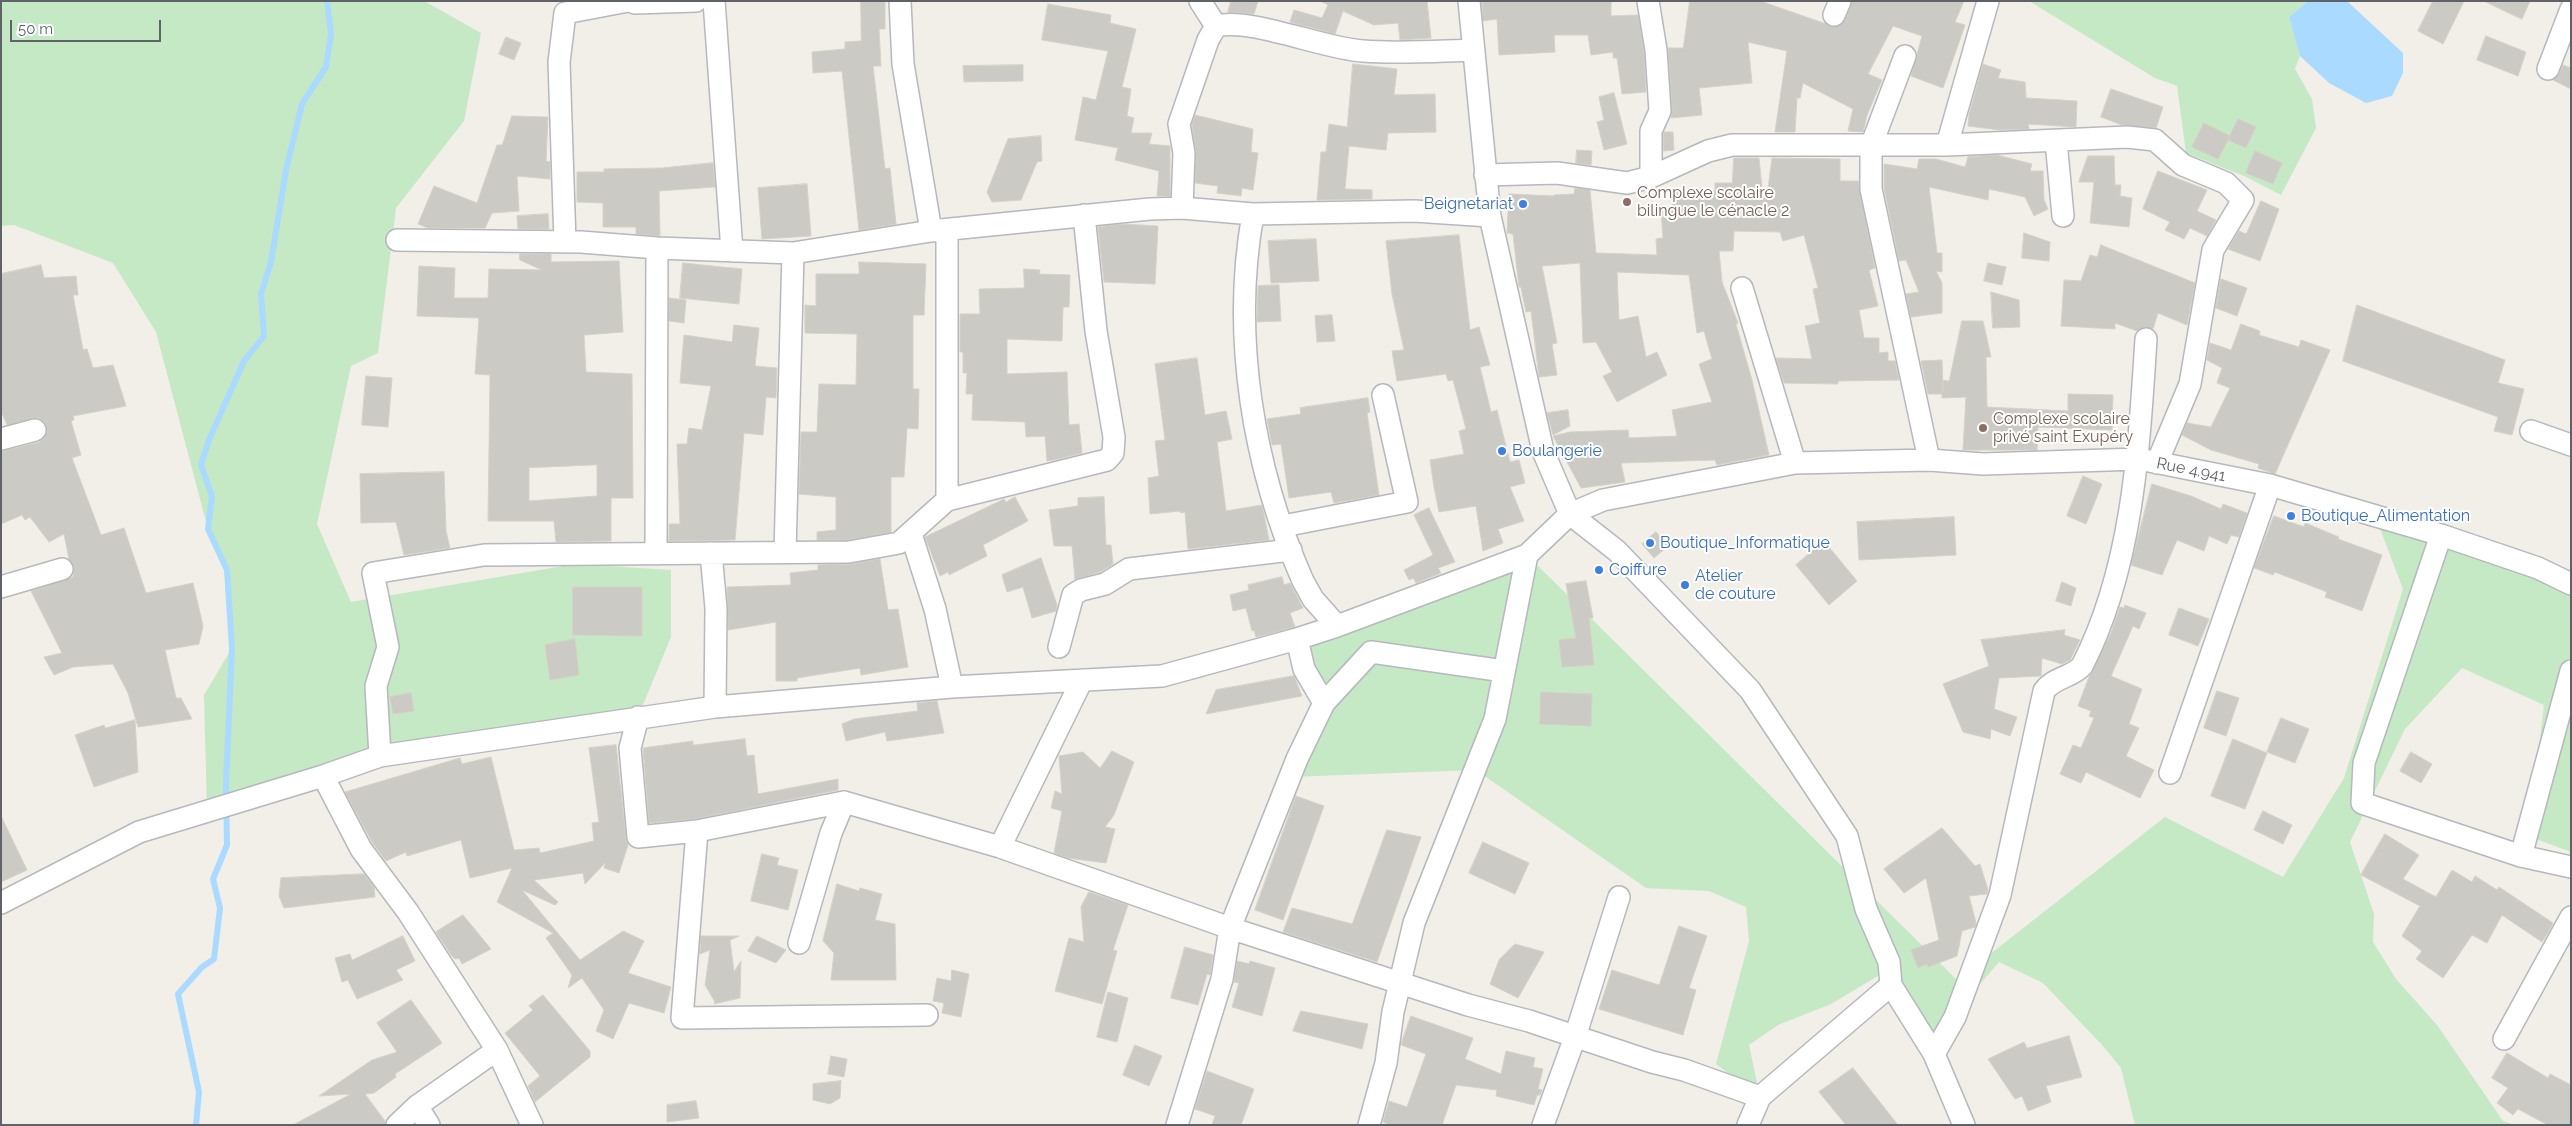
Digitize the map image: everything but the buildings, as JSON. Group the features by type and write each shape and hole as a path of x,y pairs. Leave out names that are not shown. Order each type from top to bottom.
{"street":[{"path":"565,242 559,62 564,13 630,1 635,3 696,1"},
{"path":"714,1 732,251"},
{"path":"900,1 903,64 939,230 947,500"},
{"path":"1200,1 1216,26"},
{"path":"1469,1 1490,216 1544,451 1570,514 1617,550 1750,690 1847,836 1866,909 1889,962 1891,985 1934,1054 1964,1125"},
{"path":"1648,1 1656,50 1660,111 1651,131 1652,177"},
{"path":"1947,144 1988,1"},
{"path":"2548,69 2571,9"},
{"path":"1182,208 1184,153 1179,124 1208,40 1216,26 1224,24 1248,26 1362,51 1474,50"},
{"path":"1905,56 1871,146 1871,189 1929,460"},
{"path":"1485,175 1557,173 1628,183 1652,177 1708,151 1732,145 1871,146 2056,141 2127,137 2155,140 2183,165 2226,184 2243,200 2213,250 2190,384 2148,461 2113,588 2082,666 2075,672 2050,683 2044,691 2000,895 1955,1017 1934,1054"},
{"path":"2056,141 2063,216"},
{"path":"397,240 565,242 657,248 793,253 939,230 1150,209 1182,208 1253,214 1414,211 1490,216"},
{"path":"1253,214 1247,245 1246,369 1261,460 1291,550 1313,598 1338,626"},
{"path":"380,756 376,686 388,647 372,574 484,555 849,552 891,546 911,534 947,500 1107,460 1113,453 1114,437 1096,331 1084,216"},
{"path":"656,554 657,248"},
{"path":"785,552 793,253"},
{"path":"1742,288 1795,463"},
{"path":"2146,339 2148,461"},
{"path":"1283,526 1407,502 1383,395"},
{"path":"1,439 35,430"},
{"path":"2531,431 2571,445"},
{"name":"Rue 4.941","path":"1570,514 1603,500 1795,463 1929,460 1983,464 2148,461 2270,485 2441,535 2538,568 2571,584"},
{"path":"2170,773 2270,485"},
{"path":"1,903 139,832 323,776 380,756 715,707 952,687 1162,676 1338,626 1527,555 1570,514"},
{"path":"911,534 935,609 952,687"},
{"path":"2441,535 2364,763 2362,803 2520,856 2571,867"},
{"path":"1059,647 1073,595 1081,590 1105,584 1129,569 1291,550"},
{"path":"711,553 716,608 715,707"},
{"path":"1369,1125 1386,1062 1393,1012 1414,923 1495,719 1527,555"},
{"path":"1,587 62,569"},
{"path":"1297,638 1304,669 1324,703"},
{"path":"1177,1125 1222,979 1230,928 1297,759 1324,703 1371,652 1504,671"},
{"path":"2520,856 2571,671"},
{"path":"1000,847 1082,680"},
{"path":"638,717 630,748 638,837 697,831 844,802 1000,847 1230,928 1468,1005 1529,1021 1652,1062 1684,1070 1760,1097"},
{"path":"323,776 361,848 408,912 498,1050 532,1125"},
{"path":"799,943 830,833 844,802"},
{"path":"697,831 682,1018 926,1015"},
{"path":"1543,1125 1575,1036 1619,897"},
{"path":"2504,1039 2571,917"},
{"path":"1748,1125 1760,1097 1891,985"},
{"path":"396,1125 417,1106 498,1050"},
{"path":"417,1106 429,1125"}],"green space":[{"path":"1,1 424,1 481,33 464,121 396,208 378,353 351,366 317,524 351,602 575,564 671,570 671,637 638,717 324,778 207,814 204,695 232,648 227,570 208,529 156,332 113,263 14,225 1,226"},
{"path":"2029,1 2312,1 2307,2 2289,17 2300,56 2295,69 2312,99 2316,128 2281,195 2244,176 2186,153 2177,86 2155,78"},
{"path":"2376,518 2571,584 2571,852 2528,836 2544,705 2462,668 2405,729 2350,842 2374,914 2373,942 2396,979 2437,1025 2503,1121 2515,1125 2135,1125 2121,1068 2103,1046 2043,983 1999,962 1923,1050 1886,971 1831,1004 1778,1025 1749,1045 1760,1097 1716,1064 1749,941 1746,907 1709,891 1646,888 1476,770 1290,777 1324,703 1297,639 1527,555 1957,980 2165,817 2283,877 2344,778 2403,589"}],"water":[{"path":"2347,1 2403,53 2403,73 2392,96 2366,103 2329,83 2300,56 2289,17 2307,2"}],"waterway":[{"path":"196,1125 199,1092 178,994 202,967 214,959 220,908 213,879 227,845 226,783 232,648 227,570 208,529 212,496 201,465 209,440 244,361 264,336 261,294 271,262 286,170 302,104 326,67 331,34 327,1"}],"place":[{"name":"Complexe scolaire bilingue le cénacle 2","path":"1627,202"},
{"name":"Beignetariat","path":"1523,204"},
{"name":"Complexe scolaire privé saint Exupéry","path":"1983,428"},
{"name":"Boulangerie","path":"1502,451"},
{"name":"Boutique_Alimentation","path":"2291,516"},
{"name":"Boutique_Informatique","path":"1650,543"},
{"name":"Coiffure","path":"1599,570"},
{"name":"Atelier de couture","path":"1685,585"}]}
